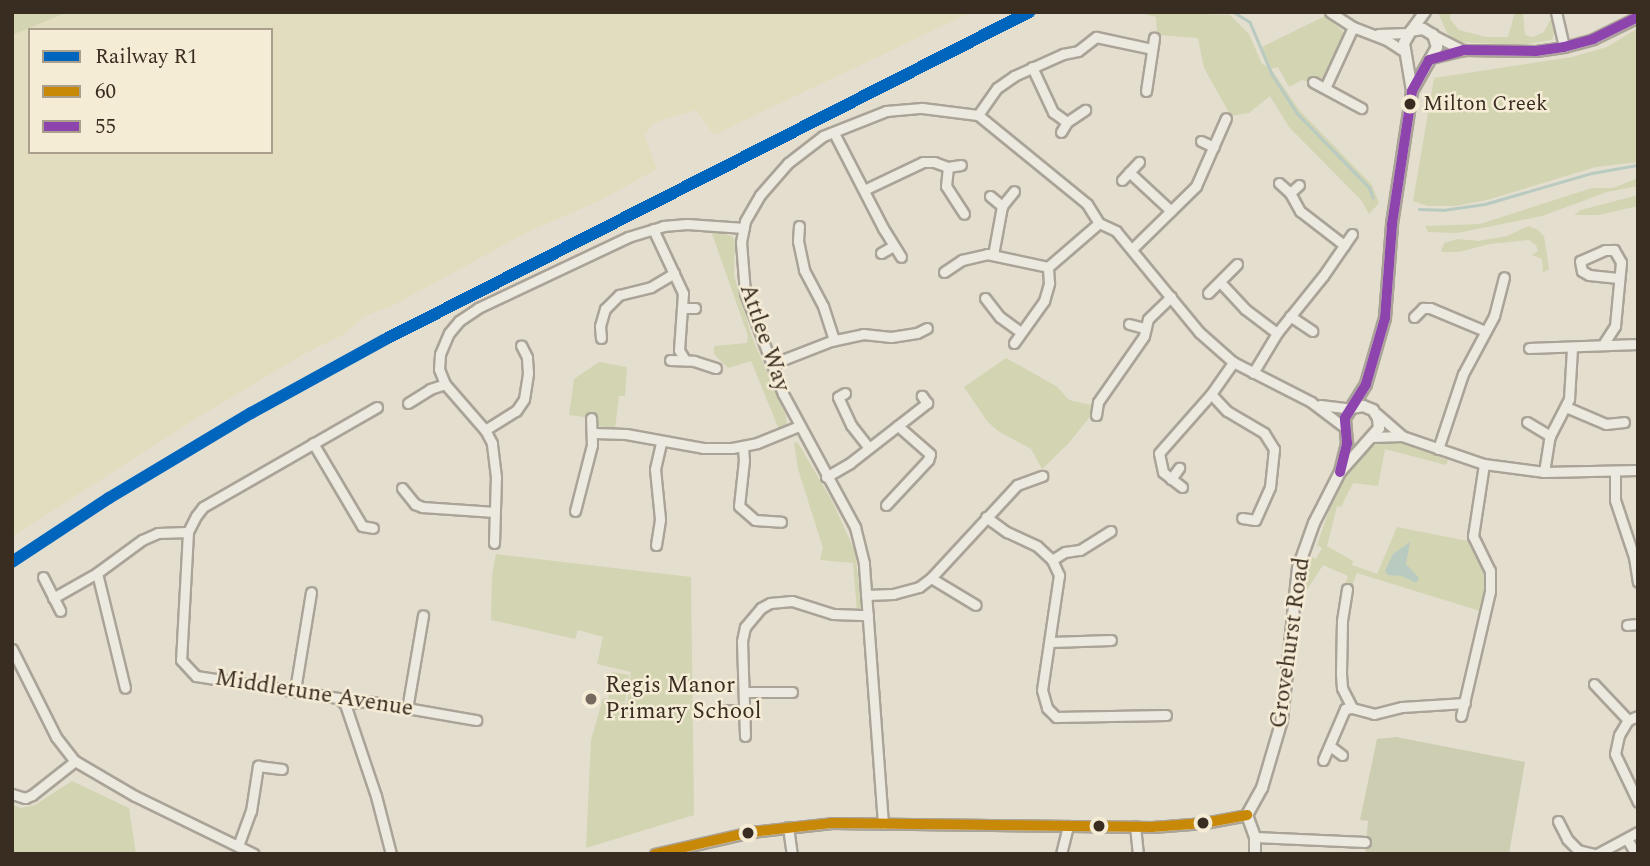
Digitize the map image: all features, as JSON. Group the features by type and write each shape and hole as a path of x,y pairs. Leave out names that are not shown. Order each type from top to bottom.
{"street":[{"path":"1330,12 1353,27 1385,39 1418,62 1464,50 1536,51 1564,47 1593,39 1638,17"},
{"path":"1345,430 1345,418 1366,384 1385,318 1392,224 1412,91 1404,43 1427,12"},
{"path":"1412,91 1437,47 1427,12"},
{"path":"1556,12 1564,47"},
{"path":"1325,88 1353,27"},
{"path":"1369,33 1410,32 1420,29 1464,50"},
{"path":"1153,49 1096,37 1078,51 1032,67 997,89 978,115 1087,204 1099,223 1116,231 1199,332 1233,362 1311,402 1356,440 1402,436"},
{"path":"1146,91 1154,38"},
{"path":"1032,67 1053,112 1067,122"},
{"path":"1313,82 1361,108"},
{"name":"Attlee Way","path":"883,824 864,563 855,527 799,426 745,293 741,255 744,228 772,178 816,141 864,118 897,109 922,108 978,115"},
{"path":"1061,132 1067,122 1085,110"},
{"path":"1132,249 1196,186 1226,118"},
{"path":"834,133 901,257"},
{"path":"1201,141 1214,147"},
{"path":"864,190 923,162 934,162 948,167 961,165"},
{"path":"1122,180 1139,162"},
{"path":"948,167 946,186 964,214"},
{"path":"1129,172 1171,211"},
{"path":"1279,183 1290,193 1300,211 1344,245"},
{"path":"1290,193 1299,185"},
{"path":"993,255 1002,206 1014,191"},
{"path":"990,196 1002,206"},
{"path":"1048,267 1099,223"},
{"path":"494,543 495,460 485,430 445,384 439,369 440,354 449,333 459,321 534,281 628,237 653,229 687,224 744,228"},
{"path":"799,226 793,242 823,306 834,340"},
{"path":"653,229 683,293 679,350 685,360"},
{"path":"1253,373 1277,333 1323,276 1352,234"},
{"path":"881,253 893,246"},
{"path":"1604,343 1615,326 1621,262 1614,250 1593,253 1580,261 1582,271 1589,275 1618,278"},
{"path":"944,272 962,260 980,254 1048,267"},
{"path":"1208,293 1237,264"},
{"path":"1014,343 1044,301 1049,283 1048,267"},
{"path":"601,338 600,326 605,309 619,295 651,287 674,273"},
{"path":"1438,449 1463,374 1494,316 1504,277"},
{"path":"1220,282 1245,309 1277,333"},
{"path":"1096,415 1098,402 1136,351 1144,336 1144,328 1156,309 1171,297"},
{"path":"985,298 1000,317 1021,332"},
{"path":"1414,317 1423,307 1430,308 1485,331"},
{"path":"684,308 695,308"},
{"path":"1290,316 1312,331"},
{"path":"1129,324 1144,328"},
{"path":"772,364 834,340 863,334 891,337 917,333 927,328"},
{"path":"1529,348 1572,348 1604,343 1638,344"},
{"path":"485,430 516,411 524,399 528,373 527,357 521,345"},
{"path":"1544,472 1550,436 1566,407 1572,348"},
{"path":"670,360 685,360 716,368"},
{"path":"1182,487 1163,472 1159,453 1211,394 1233,362"},
{"path":"408,402 445,384"},
{"path":"1366,384 1379,428 1370,438"},
{"path":"845,393 838,397 851,425 868,447"},
{"path":"1211,394 1227,411 1264,433 1274,449 1270,487 1259,522 1242,518"},
{"path":"826,477 927,404 922,396"},
{"path":"1311,402 1352,408 1363,405 1402,436 1483,464 1544,472 1638,470"},
{"path":"53,598 158,533 188,532 203,507 377,407"},
{"path":"1566,407 1606,424 1624,422"},
{"path":"575,511 594,433 592,418"},
{"path":"1527,422 1550,436"},
{"path":"594,433 625,434 704,449 743,447 799,426"},
{"path":"886,505 928,460 930,454 898,426"},
{"name":"Grovehurst Road","path":"1247,815 1262,788 1282,720 1297,568 1314,523 1340,472 1346,453 1345,430"},
{"name":"Grovehurst Road","path":"1340,472 1370,438"},
{"path":"656,545 660,519 655,469 661,442"},
{"path":"313,443 362,526 373,528"},
{"path":"743,447 744,468 738,506 755,520 781,522"},
{"path":"1461,716 1490,591 1490,571 1472,536 1483,464"},
{"path":"1171,479 1179,468"},
{"path":"1615,471 1615,500 1634,557 1638,582"},
{"path":"866,595 905,592 931,578 1017,485 1042,476"},
{"path":"402,488 416,505 449,511 495,512"},
{"path":"986,517 1007,532 1037,546 1052,560 1059,575 1042,690 1047,708 1056,717 1166,715"},
{"path":"1052,560 1065,552 1080,550 1111,531"},
{"name":"Middletune Avenue","path":"188,532 180,643 181,660 185,668 195,676 338,698 345,704 366,701 476,720"},
{"path":"97,573 125,688"},
{"path":"43,577 60,611"},
{"path":"931,578 976,605"},
{"path":"1347,589 1342,621 1341,674 1342,688 1352,708"},
{"path":"295,690 311,592"},
{"path":"745,737 742,641 746,627 761,608 770,603 792,601 832,614 868,615"},
{"path":"407,709 423,615"},
{"path":"1627,625 1638,624"},
{"path":"1051,642 1111,640"},
{"path":"12,649 56,737 75,761 135,796 254,854"},
{"path":"1594,684 1628,720"},
{"path":"745,692 792,692"},
{"path":"345,704 376,796 391,854"},
{"path":"1323,760 1345,709 1352,708 1374,714 1402,706 1465,704"},
{"path":"722,710 744,711"},
{"path":"1638,716 1628,720 1619,735 1615,754 1638,802"},
{"path":"1330,746 1342,755"},
{"path":"12,794 25,798 32,795 75,761"},
{"path":"238,846 251,811 258,766 282,769"},
{"path":"655,854 704,841 788,827 883,824 1188,825 1247,815 1255,837 1255,854"},
{"path":"1558,821 1567,839 1578,850 1595,854 1638,832"},
{"path":"1062,854 1068,826"},
{"path":"1135,826 1138,854"},
{"path":"788,827 792,854"},
{"path":"1255,837 1365,842"},
{"path":"1627,839 1636,854"}],"shaded area":[{"path":"68,12 972,12 714,135 696,110 653,123 645,136 657,169 601,200 526,233 394,305 363,317 345,334 306,353 197,418 12,537 12,35 28,28 28,154 273,154 273,28 29,28"},
{"path":"1410,542 1406,564 1419,578 1416,583 1402,576 1388,575 1385,571 1393,554"}],"green space":[{"path":"12,12 68,12 28,28 12,35"},
{"path":"1138,12 1230,15 1249,34 1262,64 1268,67 1260,48 1325,16 1345,33 1323,78 1311,76 1308,82 1302,80 1289,87 1278,67 1271,69 1300,111 1372,185 1379,203 1369,214 1361,200 1289,127 1270,96 1249,113 1231,116 1204,68 1198,38 1157,35 1156,17"},
{"path":"1438,12 1450,12 1450,19 1459,30 1486,37 1508,37 1515,12 1523,12 1525,35 1533,37 1544,32 1550,20 1555,29 1552,40 1521,45 1458,42 1447,33"},
{"path":"1638,28 1638,162 1596,167 1487,200 1455,206 1428,206 1413,201 1434,78 1572,57 1607,47"},
{"path":"1638,178 1638,186 1607,192 1542,216 1457,233 1428,232 1425,226 1480,224 1592,188 1613,188"},
{"path":"1638,195 1638,206 1599,215 1574,215 1581,210"},
{"path":"1529,226 1544,236 1549,269 1543,273 1542,259 1532,255 1538,251 1536,245 1529,240 1489,244 1459,252 1441,252 1444,243 1458,239 1478,241 1507,236"},
{"path":"710,228 733,237 735,241 734,275 752,337 786,416 787,424 782,428 778,427 751,361 728,368 714,354 714,346 747,343 748,336"},
{"path":"1006,358 1056,386 1069,400 1091,405 1092,414 1069,443 1042,469 1031,449 998,431 987,421 964,387"},
{"path":"599,362 627,367 625,396 619,396 615,429 598,426 598,419 569,415 574,379"},
{"path":"1394,440 1448,460 1446,465 1385,449 1378,486 1353,483 1341,507 1337,506 1327,546 1353,561 1352,565 1377,574 1397,527 1468,541 1486,579 1480,611 1357,573 1351,589 1344,587 1348,576 1323,565 1305,593 1301,592 1303,577 1312,557 1316,559 1322,548 1317,545 1339,482 1361,454 1377,444"},
{"path":"794,442 798,443 831,499 855,551 862,611 857,611 853,563 820,560 823,548 798,469"},
{"name":"Regis Manor Primary School","path":"496,554 691,577 694,815 586,848 591,740 603,698 608,699 613,672 629,675 625,702 618,701 627,704 631,672 597,664 603,637 578,630 575,639 491,620 492,575"},
{"path":"1396,737 1525,762 1509,854 1365,854 1368,821 1360,820 1377,739"},
{"path":"72,781 129,808 136,854 12,854 12,804 21,808 35,805"}],"waterway":[{"path":"1234,12 1250,22 1272,74 1297,113 1369,187 1373,197"},
{"path":"1419,209 1443,210 1485,204 1592,173 1638,165"}],"rail line":[{"name":"R1","path":"12,562 109,498 251,413 384,340 1029,12"}],"transit line":[{"name":"55","path":"1340,472 1347,443 1345,418 1366,384 1385,318 1392,224 1412,91 1429,60 1464,50 1536,51 1564,47 1593,39 1638,17"},
{"name":"60","path":"655,854 751,832 832,823 1152,827 1204,823 1247,815"}],"place":[{"name":"Milton Creek","path":"1410,104"},
{"name":"Regis Manor Primary School","path":"591,699"}]}
